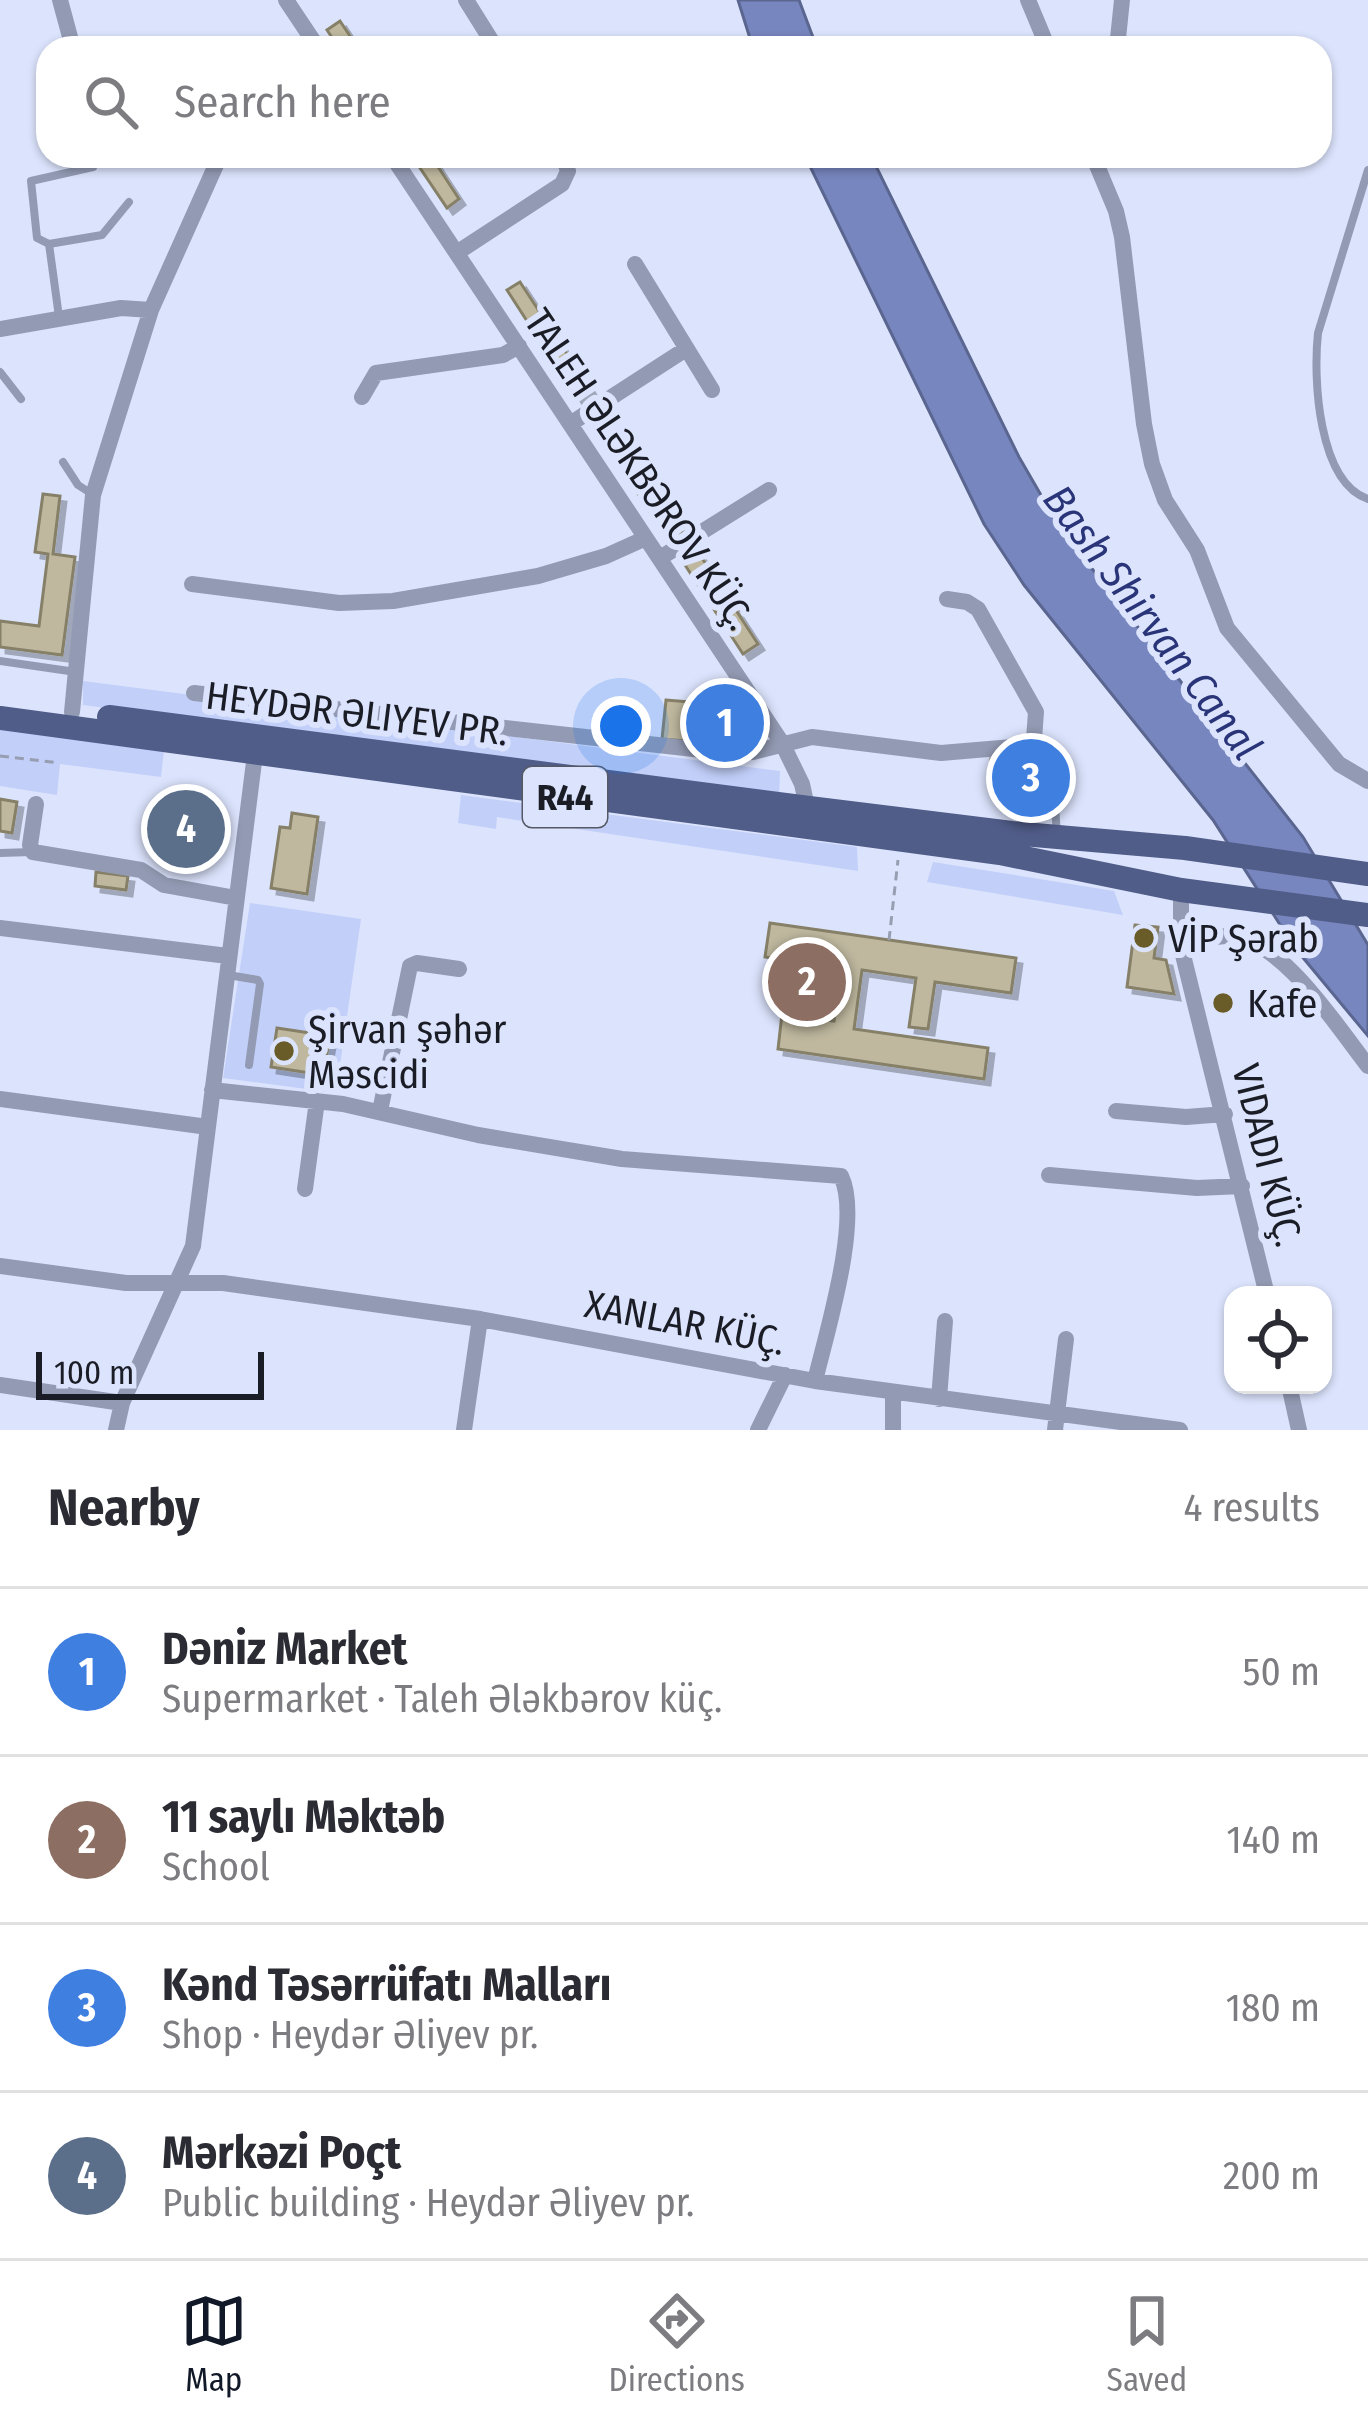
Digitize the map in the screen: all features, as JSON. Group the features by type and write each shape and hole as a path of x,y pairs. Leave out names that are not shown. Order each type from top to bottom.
{"main road":[{"name":"HEYDƏR ƏLIYEV PR.","path":"0,702 809,818 900,840 1038,859 1221,897 1368,915"},
{"name":"HEYDƏR ƏLIYEV PR.","path":"0,718 255,754 809,818 1186,848 1368,874"},
{"path":"1130,878 1134,843"}],"street":[{"path":"60,0 70,36"},
{"path":"286,0 310,36"},
{"path":"466,0 488,36"},
{"path":"1028,0 1043,36"},
{"path":"1118,36 1122,0"},
{"path":"72,712 93,495 151,310 215,168"},
{"name":"TALEH ƏLƏKBƏROV KÜÇ.","path":"400,168 782,743 809,818"},
{"path":"458,253 562,184 567,168"},
{"path":"1099,168 1122,237 1144,424 1166,500 1197,550 1227,628 1339,764 1368,781"},
{"path":"635,264 712,390"},
{"path":"0,329 121,308 151,310"},
{"path":"362,397 376,373 503,355 518,346"},
{"path":"570,424 686,349"},
{"path":"660,557 769,490"},
{"path":"192,584 339,603 393,601 538,576 606,556 646,538"},
{"path":"194,693 729,753 812,737 941,753 1010,749 1034,739 1036,712 978,609 947,599"},
{"path":"116,1430 122,1403 193,1246 255,754"},
{"path":"36,804 33,852 141,870 175,889 236,898"},
{"name":"VIDADI KÜÇ.","path":"1181,890 1181,947 1266,1286"},
{"path":"0,928 228,966"},
{"path":"1181,947 1226,936 1260,944 1309,991 1368,1066"},
{"path":"380,1111 410,966 459,969"},
{"path":"212,1090 380,1111 576,1153 841,1176 847,1188 843,1264 815,1381"},
{"path":"0,1099 208,1127"},
{"path":"305,1189 317,1101"},
{"path":"1116,1111 1186,1117 1225,1114"},
{"path":"1049,1175 1197,1188 1242,1186"},
{"name":"XANLAR KÜÇ.","path":"0,1266 126,1283 223,1283 480,1319 1056,1422 1180,1430"},
{"path":"464,1430 480,1319"},
{"path":"939,1399 945,1321"},
{"path":"1056,1422 1066,1339"},
{"path":"758,1430 785,1375"},
{"path":"0,1385 122,1403"},
{"path":"893,1391 893,1430"},
{"path":"1291,1394 1299,1430"}],"lane":[{"path":"89,168 32,181 40,243 102,235 130,202"},
{"path":"1368,170 1318,333 1315,360 1317,395 1340,476 1349,491 1368,499"},
{"path":"49,244 59,319"},
{"path":"0,372 21,399"},
{"path":"63,462 78,485 93,495"},
{"path":"0,661 76,672"},
{"path":"996,796 1050,800 1055,806 1057,836"},
{"path":"0,853 33,852"},
{"path":"228,966 260,984 249,1065"}],"path":[{"path":"0,756 59,764"},
{"path":"889,940 900,840"}],"shaded area":[{"path":"738,0 799,0 812,36 749,36"},
{"path":"811,168 877,168 1019,457 1060,528 1303,837 1368,945 1368,1036 1295,948 1213,820 1024,585 984,524"},
{"path":"83,681 780,771 779,798 83,705"},
{"path":"0,727 164,750 161,777 60,764 57,795 0,786"},
{"path":"461,795 857,847 858,871 497,817 496,829 458,823"},
{"path":"933,862 1114,891 1123,915 927,882"},
{"path":"250,903 361,919 336,1093 223,1078"}],"building":[{"path":"340,21 350,36 331,36 327,30"},
{"path":"420,168 439,168 459,199 447,208"},
{"path":"520,282 590,389 576,397 507,290"},
{"path":"606,415 683,533 670,542 592,424"},
{"path":"43,494 60,496 53,554 75,557 62,655 0,647 0,621 39,626 48,554 35,552"},
{"path":"700,555 758,644 743,654 685,565"},
{"path":"666,700 738,706 735,745 662,739"},
{"path":"1062,758 1063,788 992,788 991,759"},
{"path":"0,799 17,802 12,833 0,831"},
{"path":"292,813 318,817 307,894 271,888 280,827 290,828"},
{"path":"96,872 128,876 126,890 95,886"},
{"path":"770,923 1016,958 1011,993 935,982 928,1029 909,1027 916,978 862,970 854,1029 988,1048 984,1079 778,1049 782,1014 834,1021 842,968 765,957"},
{"path":"1135,925 1158,927 1154,958 1166,960 1174,994 1127,987"},
{"path":"277,1028 330,1036 323,1075 271,1067"}],"place":[{"name":"Dəniz Market","path":"725,723"},
{"name":"Kənd Təsərrüfatı Malları","path":"1031,778"},
{"name":"Mərkəzi Poçt","path":"186,829"},
{"name":"VİP Şərab","path":"1144,938"},
{"name":"11 saylı Məktəb","path":"807,982"},
{"name":"Kafe","path":"1223,1003"},
{"name":"Şirvan şəhər Məscidi","path":"284,1051"}],"water label":[{"name":"Bash Shirvan Canal","path":"1153,622"}]}
